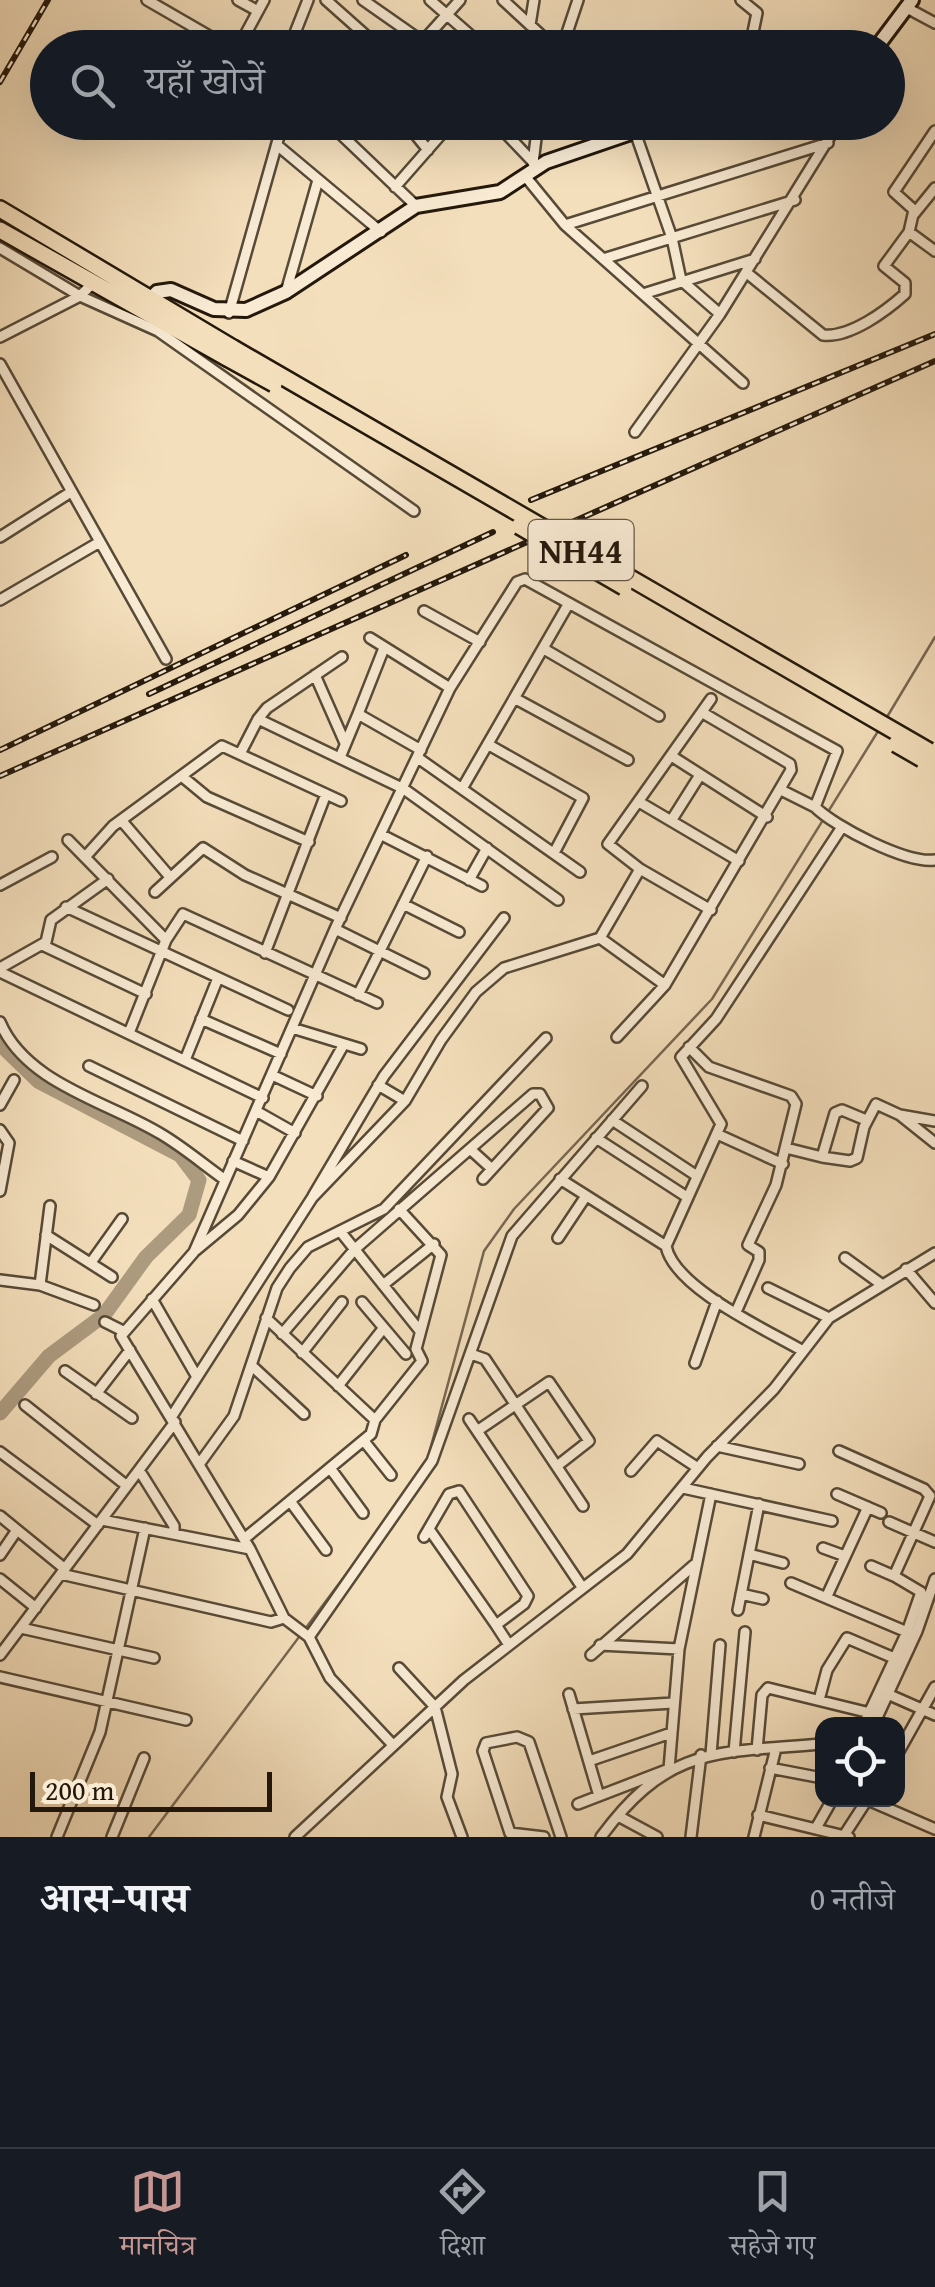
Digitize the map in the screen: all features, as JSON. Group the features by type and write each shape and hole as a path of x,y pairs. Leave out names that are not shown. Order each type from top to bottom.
{"highway":[{"name":"NH44","path":"0,209 230,353 930,758"},
{"name":"NH44","path":"0,230 86,290 230,353"}],"street":[{"path":"147,0 199,30"},
{"path":"238,0 258,11"},
{"path":"248,30 264,0"},
{"path":"296,30 308,0"},
{"path":"326,0 357,30"},
{"path":"363,0 404,30"},
{"path":"430,0 465,30"},
{"path":"436,30 460,0"},
{"path":"502,0 536,30"},
{"path":"530,25 534,0"},
{"path":"566,30 578,0"},
{"path":"741,0 757,13 753,30"},
{"path":"890,30 910,4 935,24"},
{"path":"914,214 894,192 935,131"},
{"path":"229,313 279,140"},
{"path":"347,140 416,206"},
{"path":"419,140 428,150"},
{"path":"395,187 437,140"},
{"path":"508,140 565,225 743,383"},
{"path":"530,170 535,140"},
{"path":"148,300 157,292 171,290 229,313 246,310 286,292 416,206 500,192 530,170 613,140"},
{"path":"638,140 672,238 681,280 720,314"},
{"path":"635,432 720,314 830,140"},
{"path":"565,225 828,143"},
{"path":"277,145 380,232"},
{"path":"286,292 318,180"},
{"path":"746,273 823,334 831,336 870,320 905,294 905,283 884,266 908,232 914,214 935,188"},
{"path":"603,259 794,200"},
{"path":"908,232 935,250"},
{"path":"0,248 86,290 158,332 414,511"},
{"path":"643,294 755,259"},
{"path":"0,337 86,290"},
{"path":"0,364 166,658"},
{"path":"0,537 71,492"},
{"path":"0,600 98,543"},
{"path":"194,1252 335,929 450,688 522,578 837,751 818,810"},
{"path":"463,788 569,603"},
{"path":"424,611 480,642"},
{"path":"370,638 450,688"},
{"path":"341,756 369,676 384,648"},
{"path":"544,649 658,716"},
{"path":"242,752 258,719 342,657"},
{"path":"316,675 345,743"},
{"path":"516,699 628,760"},
{"path":"710,910 640,870 608,844 711,699"},
{"path":"617,1037 665,985 783,791 790,764 703,713"},
{"path":"358,714 420,754 580,872"},
{"path":"258,719 404,789 558,900"},
{"path":"489,745 583,798 554,852"},
{"path":"85,856 121,820 184,778 218,748 242,752 341,801"},
{"path":"673,757 766,817"},
{"path":"671,821 700,774"},
{"path":"184,778 207,796 308,842"},
{"path":"783,791 842,827 926,861 935,860"},
{"path":"265,953 326,794"},
{"path":"638,802 739,861"},
{"path":"121,820 170,877"},
{"path":"666,1246 717,1134 718,1117 681,1062 772,939 842,827"},
{"path":"382,834 482,886"},
{"path":"68,840 166,940"},
{"path":"155,892 203,848 238,871 340,918"},
{"path":"469,880 487,848"},
{"path":"358,995 427,856"},
{"path":"0,885 52,857"},
{"path":"312,1198 405,1101 440,1040 494,975 600,938 640,870"},
{"path":"0,970 48,940 48,924 108,879"},
{"path":"403,904 459,932"},
{"path":"66,907 288,1010"},
{"path":"129,1034 166,940 183,914 377,1004"},
{"path":"1,1651 140,1470 312,1198 378,1085 504,918"},
{"path":"335,929 424,973"},
{"path":"600,938 665,985"},
{"path":"42,944 146,994"},
{"path":"0,970 262,1098"},
{"path":"185,1060 218,978"},
{"path":"201,1020 282,1054"},
{"path":"0,1022 14,1046 37,1069 162,1134 224,1180"},
{"path":"292,1028 361,1049"},
{"path":"200,1463 234,1416 266,1318 290,1268 308,1246 384,1209 546,1038"},
{"path":"122,1331 194,1252 238,1215 269,1177 344,1044"},
{"path":"689,1047 709,1067 795,1100 782,1164 749,1242 749,1248 759,1252 759,1260 736,1312"},
{"path":"89,1066 243,1141"},
{"path":"272,1075 317,1096"},
{"path":"0,1105 14,1080"},
{"path":"378,1085 405,1101"},
{"path":"307,1636 422,1479 446,1427 512,1236 642,1086"},
{"path":"282,1334 354,1249 399,1209 533,1094 548,1100 548,1108 484,1179"},
{"path":"786,1148 854,1161 862,1148 866,1120 876,1104 900,1115 935,1143"},
{"path":"822,1156 835,1113 842,1110 866,1120"},
{"path":"256,1112 295,1133"},
{"path":"900,1115 935,1120"},
{"path":"612,1120 697,1176"},
{"path":"0,1130 10,1143 0,1191"},
{"path":"717,1134 782,1164"},
{"path":"596,1138 687,1197"},
{"path":"470,1149 492,1169"},
{"path":"233,1161 269,1177"},
{"path":"560,1180 666,1246 672,1264 717,1302 803,1351"},
{"path":"558,1238 586,1196"},
{"path":"40,1285 50,1206"},
{"path":"244,1539 364,1441 375,1420 422,1362 416,1349 440,1260 434,1244 399,1209"},
{"path":"92,1261 122,1220"},
{"path":"340,1230 420,1332"},
{"path":"46,1235 112,1277"},
{"path":"383,1285 434,1244"},
{"path":"295,1837 436,1706 634,1546 717,1446 774,1389 829,1318 935,1253"},
{"path":"845,1258 881,1284"},
{"path":"906,1269 935,1303"},
{"path":"0,1280 40,1285 94,1305"},
{"path":"768,1288 829,1318"},
{"path":"152,1299 197,1377"},
{"path":"302,1352 342,1302"},
{"path":"362,1302 406,1354"},
{"path":"695,1363 717,1302"},
{"path":"266,1318 375,1420"},
{"path":"105,1322 122,1331 287,1620 307,1636 330,1678 393,1746"},
{"path":"338,1386 382,1330"},
{"path":"96,1394 130,1350"},
{"path":"471,1354 484,1359 584,1506"},
{"path":"251,1365 304,1414"},
{"path":"64,1370 132,1418"},
{"path":"477,1431 548,1382 588,1441 557,1466"},
{"path":"25,1405 127,1486"},
{"path":"469,1419 582,1587"},
{"path":"364,1441 391,1475"},
{"path":"631,1471 657,1441 698,1468"},
{"path":"717,1446 799,1464"},
{"path":"839,1451 928,1492 929,1503 894,1576"},
{"path":"0,1452 100,1522 250,1550"},
{"path":"330,1468 364,1513"},
{"path":"140,1470 174,1526 174,1534"},
{"path":"683,1488 832,1522"},
{"path":"496,1626 524,1604 528,1596 460,1491 449,1494 426,1533 508,1645"},
{"path":"601,1837 670,1769 678,1650 712,1494"},
{"path":"837,1494 881,1513"},
{"path":"290,1501 326,1550"},
{"path":"738,1610 758,1504"},
{"path":"826,1598 868,1507"},
{"path":"0,1516 63,1571 271,1622 287,1620"},
{"path":"889,1522 935,1542"},
{"path":"57,1837 100,1732 146,1528"},
{"path":"0,1555 18,1530"},
{"path":"823,1548 862,1554"},
{"path":"749,1554 783,1562"},
{"path":"591,1655 694,1564"},
{"path":"871,1566 921,1592 908,1632 894,1658 876,1717"},
{"path":"868,1717 884,1693 935,1578"},
{"path":"0,1579 36,1608"},
{"path":"791,1583 908,1632"},
{"path":"741,1594 763,1599"},
{"path":"20,1628 154,1658"},
{"path":"734,1752 745,1632"},
{"path":"819,1700 827,1670 847,1638 894,1658"},
{"path":"600,1644 678,1650"},
{"path":"692,1837 720,1645"},
{"path":"398,1668 436,1706 452,1774 447,1797 462,1837"},
{"path":"0,1677 186,1720"},
{"path":"905,1744 930,1713 935,1686"},
{"path":"757,1750 765,1690 773,1688 870,1712"},
{"path":"884,1693 930,1713"},
{"path":"569,1694 600,1796"},
{"path":"573,1709 673,1703"},
{"path":"589,1761 670,1733"},
{"path":"544,1837 510,1833 483,1751 486,1743 517,1737 528,1742 561,1837"},
{"path":"578,1804 706,1754 815,1745"},
{"path":"754,1837 776,1748"},
{"path":"112,1837 144,1758"},
{"path":"770,1768 815,1777"},
{"path":"816,1828 828,1807"},
{"path":"758,1815 846,1836 864,1807"},
{"path":"884,1807 935,1829"},
{"path":"620,1817 657,1837"}],"waterway":[{"path":"887,717 935,637"},
{"path":"427,1461 484,1251 514,1209 712,999 880,728"},
{"path":"0,1044 38,1081 180,1155 199,1180 189,1215 146,1257 104,1315 49,1356 0,1413"},
{"path":"149,1837 377,1533"}],"railway":[{"path":"30,30 48,0"},
{"path":"0,82 30,31"},
{"path":"531,500 935,334"},
{"path":"0,776 935,361"},
{"path":"149,694 493,532"},
{"path":"0,750 406,555"}]}
